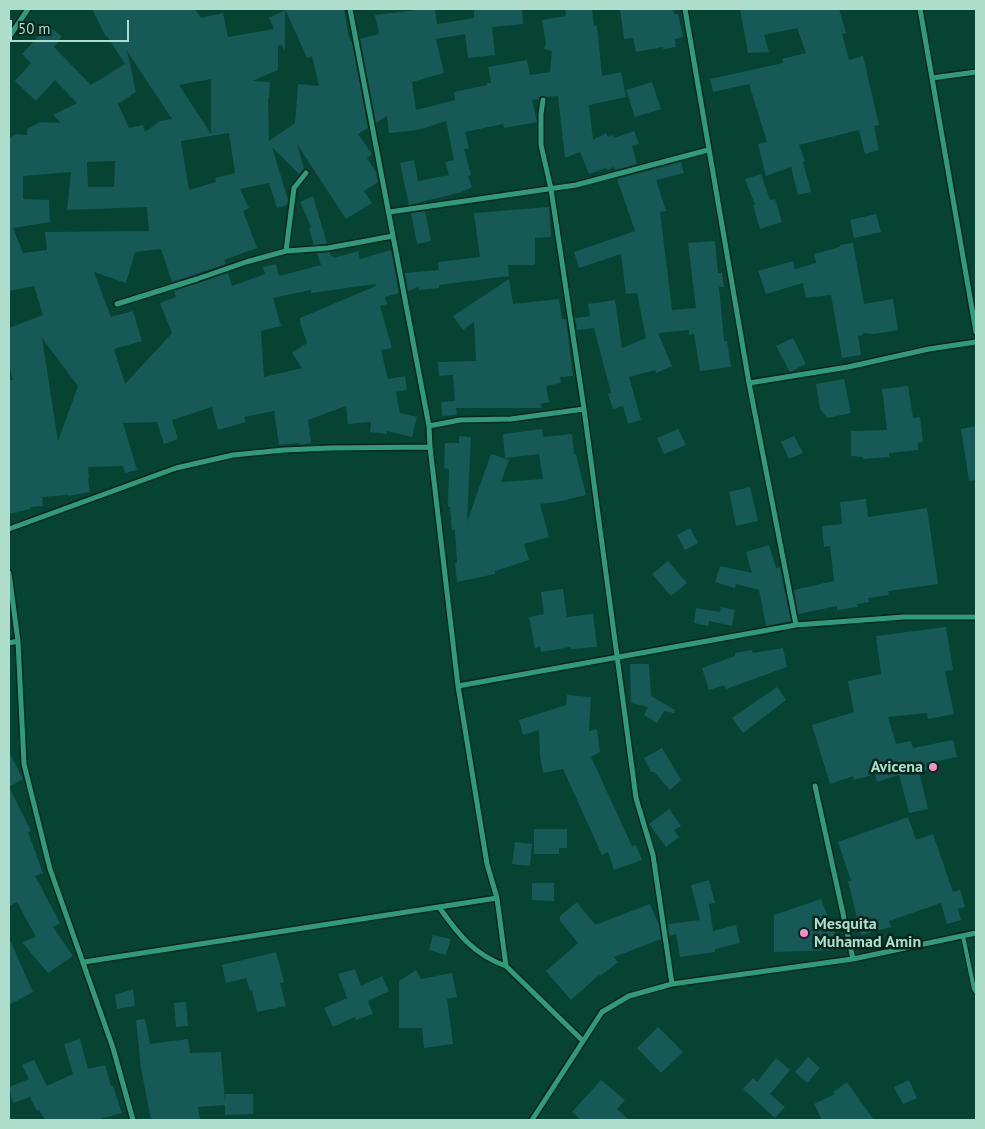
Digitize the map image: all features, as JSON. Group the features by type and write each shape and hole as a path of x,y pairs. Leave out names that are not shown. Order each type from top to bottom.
{"street":[{"path":"9,37 28,9"},
{"path":"354,9 350,9 430,426 430,447 458,686 487,864 497,898 506,966"},
{"path":"685,9 749,383 796,626"},
{"path":"920,9 976,332"},
{"path":"932,78 976,72"},
{"path":"543,100 541,145 551,189 584,409 636,798 653,855 672,984"},
{"path":"389,212 576,185 708,150"},
{"path":"286,251 294,188 306,173"},
{"path":"117,304 286,251 328,248 393,236"},
{"path":"749,383 848,367 929,349 976,342"},
{"path":"430,426 460,420 511,419 584,409"},
{"path":"9,529 176,468 233,455 303,449 393,446 430,447"},
{"path":"9,573 18,641 24,764 50,869 113,1048 133,1120"},
{"path":"458,686 796,626 904,617 976,617"},
{"path":"9,643 18,641"},
{"path":"816,786 853,959"},
{"path":"84,962 497,898"},
{"path":"439,907 453,927 472,947 484,956 506,966 583,1041"},
{"path":"532,1120 602,1012 629,996 672,984 853,959 976,933"}],"lane":[{"path":"963,936 976,992"}],"building":[{"path":"92,9 195,9 201,18 223,13 228,37 274,29 269,18 285,10 285,51 282,45 278,46 278,70 252,81 270,82 268,98 269,141 295,123 298,84 319,86 312,56 307,58 285,9 344,9 368,128 358,134 372,154 367,158 376,172 378,182 364,191 372,203 346,219 297,144 304,169 299,174 272,147 288,200 287,205 277,208 269,183 240,189 249,208 243,211 257,248 224,260 226,264 172,282 161,249 135,252 126,283 94,272 111,317 133,311 142,341 114,349 125,384 172,333 160,303 176,297 174,291 228,273 232,286 265,274 263,267 276,264 279,276 321,265 317,253 330,252 331,257 333,256 334,258 358,251 360,259 391,250 399,293 385,297 387,304 380,306 392,348 381,350 388,379 405,376 407,390 396,392 400,413 417,417 412,437 387,431 387,434 370,432 371,422 348,424 346,406 308,420 311,443 299,445 299,443 279,445 274,411 244,417 246,422 218,430 212,407 172,420 178,439 164,444 157,422 123,423 137,470 125,473 123,466 88,467 90,492 68,496 42,497 43,506 30,507 30,509 9,514 9,380 13,380 9,365 9,328 43,315 34,286 9,291 9,138 16,134 27,135 27,129 40,122 61,123 53,115 77,103 55,80 36,101 15,81 31,63 22,54 46,25 62,36 54,47 91,85 125,64 106,37","holes":["127,51 172,119 160,121 145,132 143,125 129,128 118,104 136,92","211,79 211,134 179,85","229,133 235,173 215,178 216,182 189,190 181,141","115,161 114,187 88,187 87,162","71,172 67,210 147,207 149,231 45,232 47,250 23,253 13,228 50,222 49,200 23,199 23,176","375,284 376,286 300,318 307,343 292,353 302,368 264,377 261,331 281,326 273,298 311,290 311,293","42,338 78,386 58,441"]},
{"path":"435,9 437,24 474,18 474,9 522,9 523,24 492,27 495,55 468,58 465,34 436,39 444,73 412,82 416,110 455,100 454,92 491,83 488,67 527,60 530,75 550,72 552,51 544,49 546,44 542,20 566,16 565,9 592,9 594,26 597,26 602,76 621,72 626,97 589,105 593,140 606,133 608,137 613,135 614,138 634,131 639,144 632,146 637,164 615,170 614,167 607,170 606,168 589,174 580,152 565,158 558,96 542,96 539,99 532,100 537,122 504,128 503,124 465,132 469,148 464,149 471,175 468,176 472,187 462,192 409,205 400,163 414,160 418,181 449,175 445,162 454,160 446,121 418,130 389,133 387,116 376,123 360,39 379,34 375,15"},
{"path":"620,9 673,9 674,14 678,14 683,37 675,39 676,47 663,49 663,47 636,52 633,38 624,39"},
{"path":"740,9 839,9 846,33 842,34 849,60 863,56 879,125 874,126 879,150 865,154 859,130 799,145 805,161 803,162 811,192 798,195 791,167 766,176 758,144 767,142 749,84 713,92 710,79 783,63 782,59 806,53 797,28 764,35 769,52 748,53"},
{"path":"652,82 661,109 635,117 626,90"},
{"path":"681,162 684,173 656,180 666,211 660,212 672,310 696,308 688,243 715,241 718,273 722,273 724,287 719,287 724,341 727,341 731,367 700,371 694,334 689,335 689,330 658,333 672,366 656,373 655,370 629,377 641,420 628,424 623,406 613,409 608,394 611,393 594,328 577,330 575,318 590,316 588,304 615,300 622,348 646,338 637,293 626,294 621,254 579,268 574,252 635,231 617,179"},
{"path":"761,174 770,200 775,199 782,222 760,229 753,205 755,205 745,179"},
{"path":"313,196 327,244 314,245 309,228 311,227 300,202"},
{"path":"549,207 551,237 535,238 535,265 508,265 509,276 439,285 439,288 419,290 419,287 408,291 405,273 439,270 438,262 480,257 474,213"},
{"path":"425,211 431,241 417,244 411,213"},
{"path":"876,214 881,232 854,238 850,220"},
{"path":"853,243 864,304 893,299 898,330 874,334 863,333 863,335 858,336 861,355 842,358 831,295 806,298 803,283 766,294 758,271 793,261 795,269 816,263 814,254 840,247 840,245"},
{"path":"509,279 513,304 559,299 562,319 566,319 573,376 560,377 561,383 546,386 549,402 540,404 542,408 456,408 457,415 442,416 441,402 455,401 453,375 439,376 438,362 476,361 474,322 463,330 453,316"},
{"path":"793,338 806,364 790,372 776,346"},
{"path":"844,379 851,413 827,418 820,409 816,384"},
{"path":"908,386 913,418 920,417 923,442 918,443 918,450 889,453 889,457 863,459 863,457 851,456 851,431 887,430 882,389"},
{"path":"976,426 976,480 969,481 961,429"},
{"path":"542,429 543,437 572,434 574,454 576,454 586,495 540,504 549,537 524,544 529,560 495,571 495,574 457,582 455,530 452,530 450,507 448,507 449,469 444,468 445,443 459,443 459,436 471,437 467,522 491,454 509,460 501,482 543,479 539,454 505,458 503,434"},
{"path":"678,429 686,445 664,454 657,438"},
{"path":"794,436 803,453 789,459 781,442"},
{"path":"750,487 758,521 736,526 729,492"},
{"path":"866,499 868,517 927,508 938,584 888,591 889,595 868,598 869,602 857,604 858,607 837,610 837,606 798,614 794,590 834,581 830,546 824,547 822,526 842,524 840,502"},
{"path":"690,528 698,543 685,550 677,535"},
{"path":"769,545 776,568 780,567 791,621 766,626 759,590 736,584 735,588 715,582 720,566 752,573 746,552"},
{"path":"668,561 687,583 671,596 652,574"},
{"path":"563,589 567,617 593,614 597,647 571,649 570,647 541,652 540,647 535,648 529,617 544,614 541,592"},
{"path":"721,607 735,610 732,626 709,621 708,626 694,623 696,608 720,612"},
{"path":"946,627 953,670 945,671 954,714 928,719 927,713 888,717 896,744 911,741 913,748 953,740 957,757 926,763 927,770 919,771 928,809 909,813 899,775 877,782 875,774 854,780 853,776 830,784 812,725 854,712 848,681 881,674 876,636"},
{"path":"783,648 787,667 726,689 724,685 709,690 702,668 735,656 735,653 752,650 753,653"},
{"path":"630,664 649,664 651,696 675,710 674,713 664,711 657,723 644,715 648,707 631,703"},
{"path":"777,687 786,700 743,733 732,718"},
{"path":"567,695 591,697 589,731 597,729 600,752 591,757 632,846 636,845 642,860 614,870 608,852 602,855 563,769 543,773 539,730 523,735 519,720 566,705"},
{"path":"662,748 681,780 670,790 654,772 651,772 644,758"},
{"path":"9,752 23,779 9,787"},
{"path":"9,787 31,831 28,832 43,873 35,876 60,923 53,927 73,956 48,973 22,942 36,937 17,902 9,906"},
{"path":"669,809 681,826 674,830 679,837 666,847 649,824"},
{"path":"908,817 916,840 933,834 953,892 960,890 965,907 958,909 961,920 947,924 941,903 889,921 891,927 861,935 848,881 851,881 838,842"},
{"path":"534,829 567,829 567,848 559,848 559,854 534,854"},
{"path":"515,842 532,844 530,866 512,864"},
{"path":"709,880 715,903 709,904 713,931 736,925 740,943 715,949 715,952 680,957 676,934 669,936 668,924 700,920 691,885"},
{"path":"532,883 554,883 554,901 532,900"},
{"name":"Mesquita Muhamad Amin","path":"821,899 841,950 774,952 774,915"},
{"path":"577,902 595,925 650,904 659,925 661,939 614,957 618,962 599,975 571,1000 546,971 578,943 560,921 560,916"},
{"path":"433,935 451,939 446,955 429,950"},
{"path":"9,938 33,992 9,1005"},
{"path":"276,952 284,982 280,983 286,1006 257,1012 252,990 250,991 246,978 226,983 222,965"},
{"path":"355,969 361,986 382,976 389,991 368,1001 373,1014 356,1020 355,1017 333,1027 324,1008 347,998 338,974"},
{"path":"416,970 421,979 452,973 457,997 447,999 453,1044 424,1048 422,1028 399,1028 399,981"},
{"path":"133,989 135,1006 117,1009 115,995"},
{"path":"186,1002 188,1026 176,1027 174,1003"},
{"path":"145,1019 150,1044 188,1039 190,1053 221,1052 225,1102 225,1094 253,1094 253,1114 225,1115 225,1105 198,1107 200,1120 151,1120 141,1068 136,1020"},
{"path":"658,1027 683,1052 661,1073 637,1048"},
{"path":"80,1039 88,1069 105,1065 122,1113 97,1120 45,1120 39,1110 37,1111 30,1097 13,1103 9,1087 29,1079 22,1065 34,1060 47,1086 73,1074 64,1044"},
{"path":"808,1057 820,1068 807,1083 795,1072"},
{"path":"776,1058 790,1070 770,1094 785,1107 775,1118 743,1089 753,1078 757,1082"},
{"path":"601,1080 625,1100 617,1109 629,1120 581,1120 572,1112"},
{"path":"909,1080 917,1098 903,1104 894,1087"},
{"path":"847,1082 874,1120 822,1120 814,1104 835,1094 833,1092"}],"place":[{"name":"Avicena","path":"933,767"},
{"name":"Mesquita Muhamad Amin","path":"804,933"}]}
